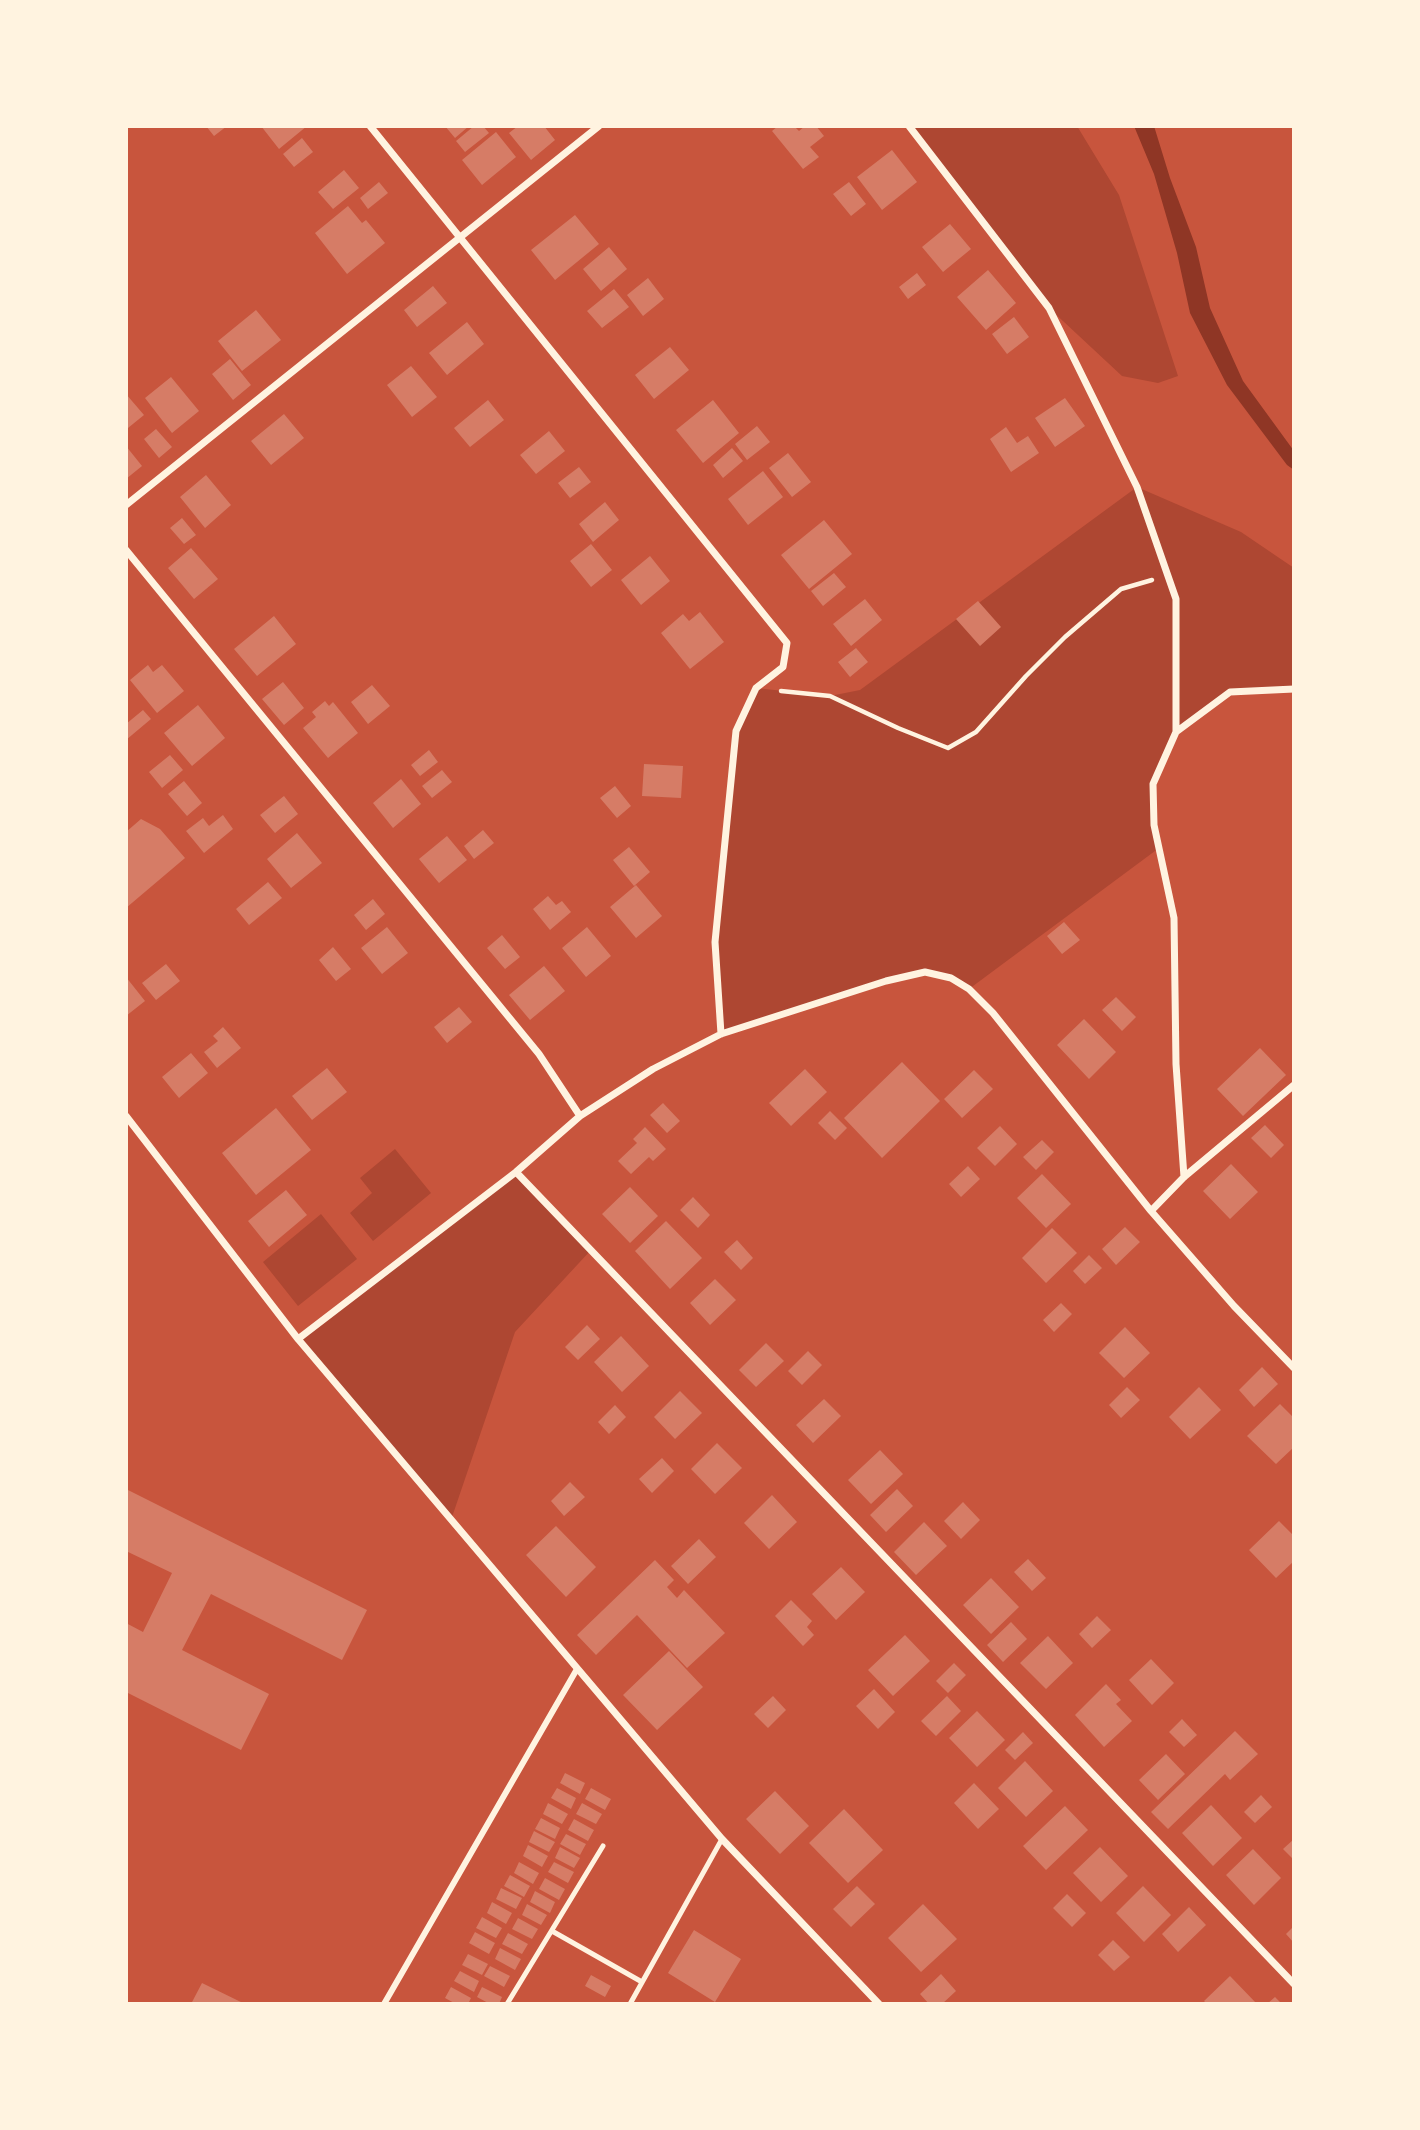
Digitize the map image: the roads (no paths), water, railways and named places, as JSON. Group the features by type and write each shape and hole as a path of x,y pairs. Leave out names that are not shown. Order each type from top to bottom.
{"street":[{"path":"370,126 787,643 783,667 756,688 736,731 715,942 721,1034"},
{"path":"126,505 599,126"},
{"path":"909,126 1049,308 1137,486 1176,599 1176,732 1153,784 1154,825 1174,918 1176,1064 1184,1177"},
{"path":"126,550 539,1054 580,1116"},
{"path":"1176,732 1230,692 1294,689"},
{"path":"298,1339 516,1171 580,1116 653,1069 721,1034 886,981 925,972 951,978 969,989 993,1013 1151,1211 1234,1306 1294,1368"},
{"path":"1151,1211 1184,1177 1294,1085"},
{"path":"126,1116 298,1339 577,1669 722,1839 879,2004"},
{"path":"516,1171 1294,1984"},
{"path":"384,2004 577,1669"}],"lane":[{"path":"630,2004 722,1839"},
{"path":"507,2004 603,1846"},
{"path":"552,1931 642,1982"}]}
